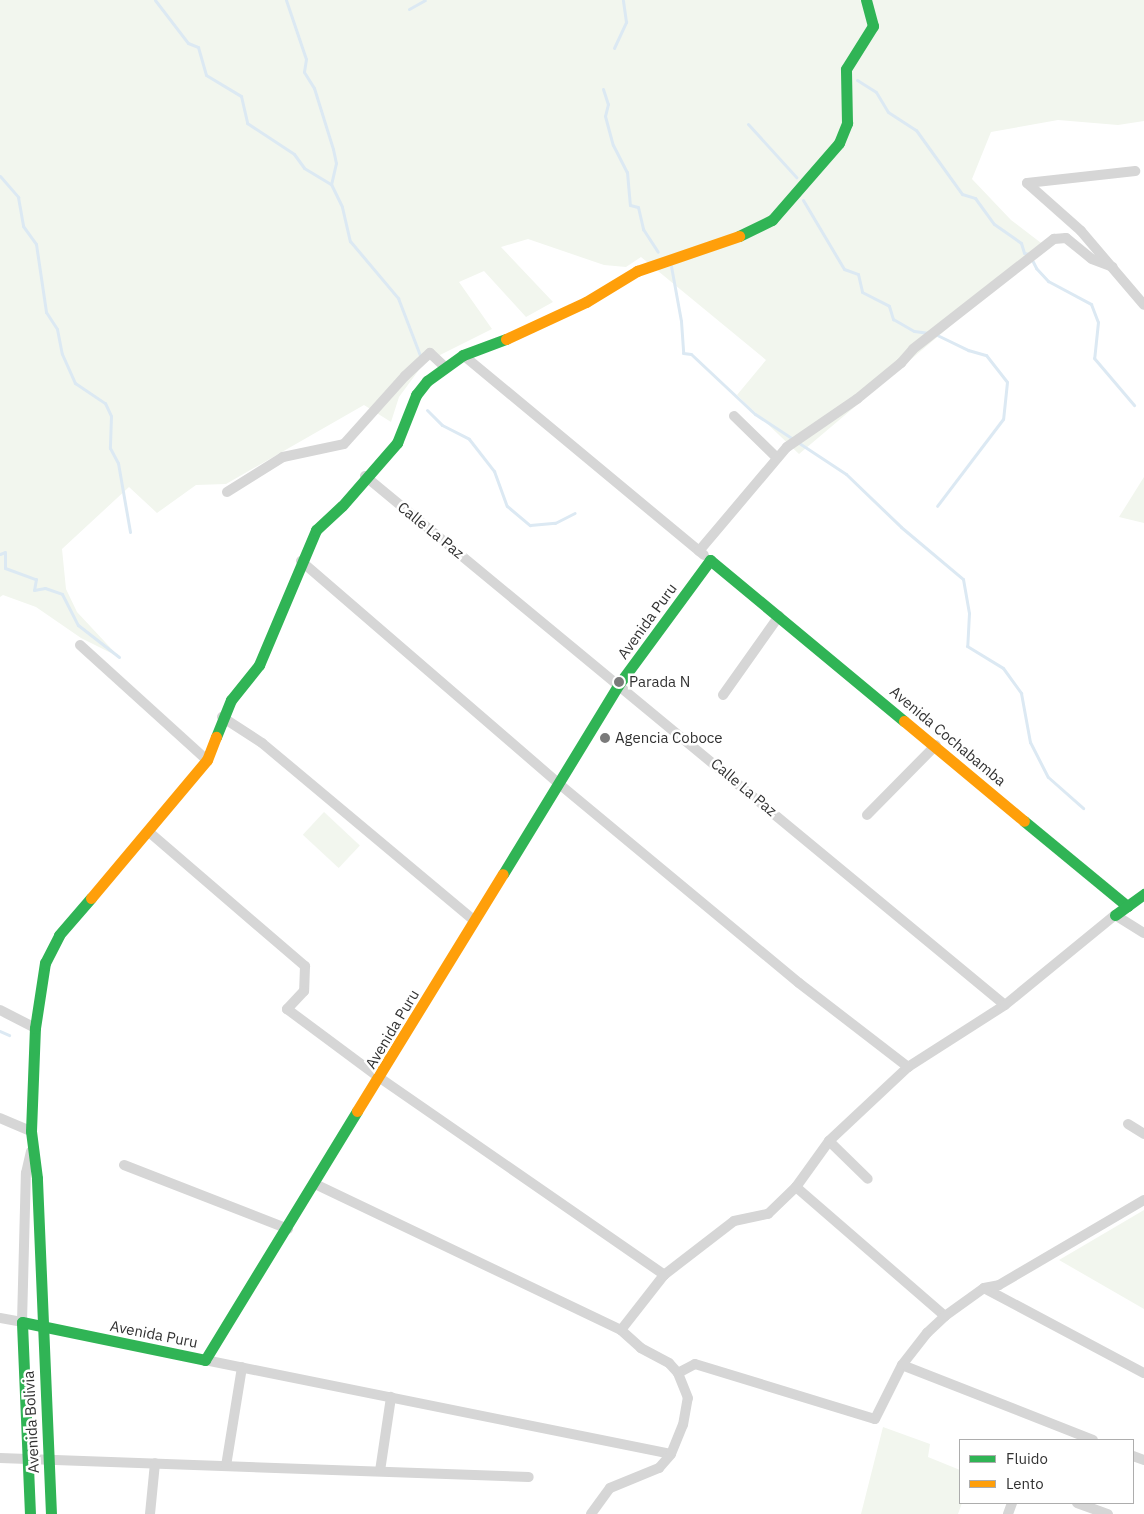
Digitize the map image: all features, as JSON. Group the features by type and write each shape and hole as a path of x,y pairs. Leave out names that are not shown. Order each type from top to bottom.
{"street":[{"path":"474,920 262,743 222,717 259,665 301,561 316,530 342,506 365,476 397,443 416,396 427,381 463,355 529,329 586,302 637,271 751,232 772,220 839,143 847,123 849,106 846,69 874,26 866,0"},
{"path":"1135,171 1026,183 1081,230 1144,305"},
{"path":"699,551 776,458 809,431 857,399 902,363 913,349 1054,239 1066,238 1092,259 1113,266"},
{"path":"227,492 283,457 344,444 390,396 405,376 430,354 445,367"},
{"path":"463,355 710,560"},
{"path":"734,416 776,458"},
{"name":"Calle La Paz","path":"365,476 619,684 1005,1005"},
{"name":"Avenida Puru","path":"22,1322 42,1328 205,1360 288,1230 474,920 619,684 710,560"},
{"name":"Avenida Cochabamba","path":"710,560 936,745 1127,906"},
{"path":"301,561 558,783 799,983 908,1067"},
{"path":"723,695 779,616"},
{"path":"80,645 207,760"},
{"name":"Avenida Bolivia","path":"51,1514 37,1178 32,1148 35,1028 45,964 59,935 149,832 207,760 215,744 222,717"},
{"path":"867,815 936,745"},
{"path":"149,832 305,966 304,991 287,1009 380,1078 664,1275"},
{"path":"621,1330 664,1275 734,1221 768,1214 796,1187 829,1141 908,1067 1005,1005 1115,915 1144,894"},
{"path":"1115,915 1144,933"},
{"path":"0,1010 35,1028"},
{"path":"0,1118 32,1131"},
{"path":"1128,1124 1144,1134"},
{"path":"829,1141 868,1179"},
{"path":"0,1318 22,1322 26,1173 32,1148"},
{"path":"124,1165 288,1230"},
{"path":"315,1184 621,1330 641,1348 669,1363 678,1373 688,1398 683,1425 671,1454 659,1468 610,1488 591,1514"},
{"path":"796,1187 945,1316"},
{"path":"678,1373 695,1364 875,1419 902,1365 927,1333 945,1316 984,1288 999,1285 1144,1200"},
{"path":"984,1288 1144,1373"},
{"name":"Avenida Bolivia","path":"22,1322 30,1514"},
{"path":"205,1360 671,1454"},
{"path":"902,1365 1090,1439"},
{"path":"226,1466 242,1366"},
{"path":"380,1471 391,1397"},
{"path":"0,1458 529,1476"},
{"path":"150,1514 155,1463"},
{"path":"1080,1504 1108,1514"}],"shaded area":[{"path":"0,0 1144,0 1144,121 1118,125 1058,120 991,132 972,179 1011,220 1045,246 799,454 737,395 766,360 641,257 626,267 604,265 528,239 501,247 553,302 526,317 484,271 459,282 492,329 424,363 399,397 391,422 364,405 226,484 196,485 157,513 129,487 62,549 66,589 77,612 119,657 81,638 36,607 3,595 0,597"},
{"path":"1144,477 1144,523 1119,517"},
{"path":"324,812 360,845 339,868 303,835"},
{"path":"1144,1210 1144,1309 1059,1260"},
{"path":"883,1427 930,1444 928,1457 959,1470 959,1504 962,1504 958,1514 861,1514"}],"waterway":[{"path":"155,0 188,43 198,47 206,75 241,96 247,123 294,154 304,168 331,184 342,207 350,241 398,298 421,358"},
{"path":"286,0 306,59 304,72 314,88 333,149 336,163 331,184"},
{"path":"409,9 425,0"},
{"path":"614,48 626,22 623,0"},
{"path":"857,80 876,92 888,112 916,130 962,194 975,198 994,224 1021,243 1024,253 1029,254 1036,268 1048,281 1091,304 1098,322 1094,358 1134,405"},
{"path":"603,89 608,104 605,116 613,145 627,172 630,205 638,207 643,229 658,252"},
{"path":"748,124 796,177"},
{"path":"0,176 18,197 23,226 36,244 46,312 57,329 62,354 75,383 105,403 111,416 110,448 118,463 130,532"},
{"path":"803,200 844,269 858,274 862,292 889,306 893,319 914,331 929,333"},
{"path":"671,266 681,321 683,353 691,354 755,414 846,474 901,527 963,579 969,613 967,646 1003,668 1021,693 1030,742 1048,777 1083,808"},
{"path":"935,334 968,350 986,355 1007,382 1003,419 937,506"},
{"path":"427,410 442,425 469,439 494,471 507,506 530,525 555,523 575,513"},
{"path":"0,554 5,552 5,568 36,579 34,590 45,588 62,594 78,625 119,657"},
{"path":"0,1031 9,1035"}],"traffic: fast":[{"path":"739,236 772,220 839,143 847,123 846,69 873,26 866,0"},
{"path":"216,737 231,700 259,665 316,530 342,506 397,443 416,395 427,381 463,355 506,339"},
{"path":"503,874 619,684 710,560 904,721"},
{"path":"1024,821 1127,906"},
{"path":"1115,915 1144,894"},
{"path":"51,1514 37,1178 31,1131 35,1028 45,963 59,935 91,898"},
{"path":"30,1514 22,1322 205,1360 357,1111"}],"traffic: slow":[{"path":"506,339 586,302 637,271 739,236"},
{"path":"904,721 1024,821"},
{"path":"91,898 207,760 216,737"},
{"path":"357,1111 503,874"}],"place":[{"name":"Parada N","path":"619,682"},
{"name":"Agencia Coboce","path":"605,738"}]}
